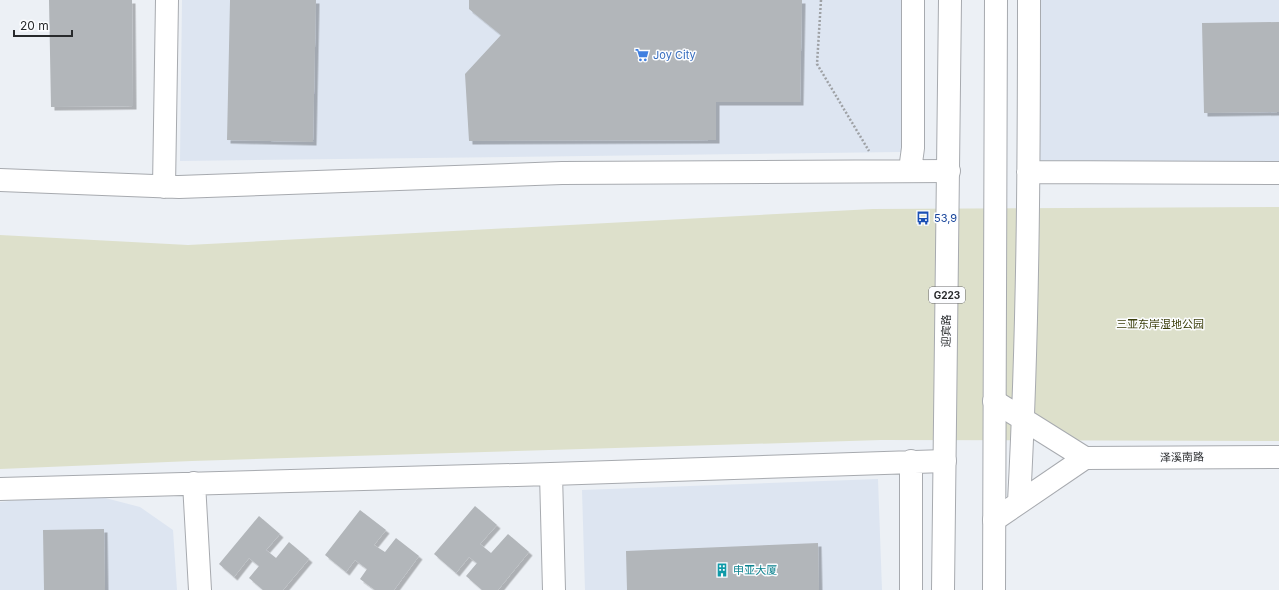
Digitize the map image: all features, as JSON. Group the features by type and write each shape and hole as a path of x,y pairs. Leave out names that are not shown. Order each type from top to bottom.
{"main road":[{"path":"164,187 167,0"},
{"path":"910,170 913,148 913,0"},
{"name":"迎宾路","path":"943,590 950,0"},
{"path":"994,590 996,0"},
{"path":"1020,502 1024,420 1029,0"},
{"path":"0,180 164,187 562,173 910,170 949,171"},
{"path":"1028,172 1279,173"},
{"path":"994,401 1085,458 994,520"},
{"name":"泽溪南路","path":"1085,458 1279,457"},
{"path":"0,489 552,474 911,460 945,461"},
{"path":"911,460 911,590"},
{"path":"552,474 554,590"},
{"path":"194,483 200,590"}],"path":[{"path":"821,0 817,64 881,171"}],"shaded area":[{"path":"182,0 903,0 901,152 180,161"},
{"path":"1039,0 1279,0 1279,166 1036,163"},
{"path":"878,479 882,590 585,590 582,490"},
{"path":"86,493 140,507 173,530 177,590 0,590 0,502"}],"green space":[{"name":"三亚东岸湿地公园","path":"1279,207 1279,441 881,440 192,461 0,469 0,235 188,245 873,209"}],"building":[{"path":"49,0 132,0 133,106 51,107"},
{"path":"230,0 316,0 313,142 227,140"},
{"name":"Joy City","path":"469,0 802,0 800,102 716,102 716,140 469,141 465,74 501,35 469,9"},
{"path":"1279,22 1279,112 1204,113 1202,23"},
{"path":"475,506 497,525 480,544 491,553 508,534 529,552 498,590 482,590 466,576 477,563 469,557 456,573 434,554"},
{"path":"360,510 386,530 374,545 385,552 396,538 419,556 394,590 375,590 360,579 367,569 355,560 346,572 325,555"},
{"path":"259,516 280,534 266,550 276,558 289,542 309,559 283,590 263,590 249,578 259,566 249,558 234,577 219,564"},
{"path":"104,529 105,590 44,590 43,530"},
{"name":"申亚大厦","path":"818,543 819,590 627,590 626,551"}],"place":[{"name":"Joy City","path":"642,55"},
{"name":"53,9","path":"923,218"},
{"name":"申亚大厦","path":"722,570"}]}
